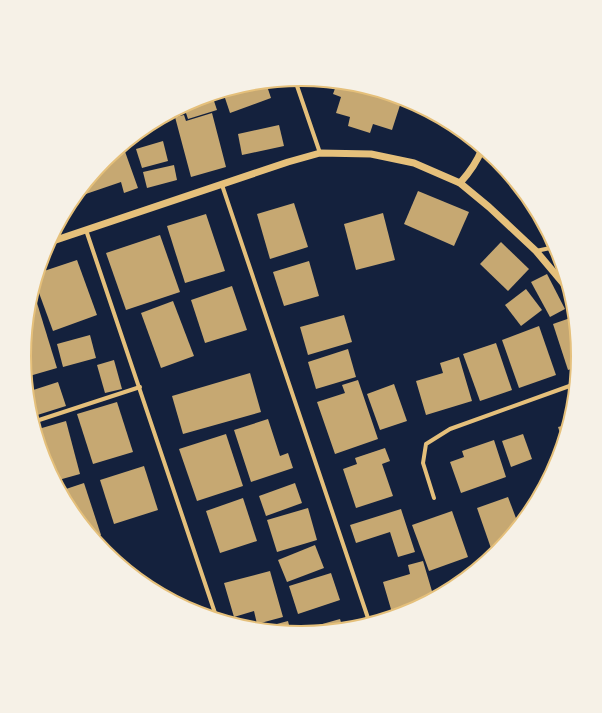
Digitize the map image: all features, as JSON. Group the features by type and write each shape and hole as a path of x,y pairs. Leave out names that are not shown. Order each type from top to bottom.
{"street":[{"path":"297,86 320,153"},
{"path":"58,239 288,162 320,153 371,154 414,163 460,183 489,207 536,251 560,279"},
{"path":"460,183 470,172 480,155"},
{"path":"222,185 368,618"},
{"path":"86,230 215,612"},
{"path":"536,251 548,248"},
{"path":"434,498 423,463 426,444 450,429 569,386"},
{"path":"39,420 140,387"}],"building":[{"path":"268,89 271,98 230,113 225,98"},
{"path":"335,89 354,92 400,105 392,130 373,124 370,133 348,126 350,117 336,113 341,97 333,94"},
{"path":"214,101 217,110 188,119 186,112"},
{"path":"212,113 226,167 191,177 175,118 184,115 186,121"},
{"path":"279,125 284,146 242,155 238,134"},
{"path":"163,141 168,161 142,168 136,149"},
{"path":"125,152 138,188 124,193 121,182 85,194 98,178"},
{"path":"174,165 177,180 147,188 143,172"},
{"path":"418,191 469,212 454,246 404,224"},
{"path":"294,203 308,247 270,259 257,214"},
{"path":"383,213 395,260 356,270 344,224"},
{"path":"206,214 225,271 185,283 167,226"},
{"path":"160,235 180,292 126,310 106,253"},
{"path":"501,242 529,269 508,291 480,264"},
{"path":"77,260 97,315 53,331 39,292 45,271"},
{"path":"309,261 319,296 284,306 273,272"},
{"path":"547,274 565,309 550,317 531,282"},
{"path":"232,286 247,330 205,343 191,300"},
{"path":"526,289 542,310 521,326 505,305"},
{"path":"173,301 194,356 161,368 141,313"},
{"path":"37,302 57,368 32,375 31,356 33,321"},
{"path":"344,315 352,342 308,355 300,327"},
{"path":"569,319 570,369 568,370 553,324"},
{"path":"539,326 556,375 519,388 502,340"},
{"path":"90,335 96,358 63,367 57,344"},
{"path":"496,343 512,390 480,401 463,354"},
{"path":"348,349 356,377 316,389 308,362"},
{"path":"459,357 472,401 426,415 416,381 443,373 440,363"},
{"path":"114,360 122,389 105,393 97,365"},
{"path":"250,373 261,412 183,434 172,396"},
{"path":"358,380 378,439 335,454 317,402 345,393 342,385"},
{"path":"58,382 66,406 37,415 33,390"},
{"path":"394,384 407,421 380,430 367,394"},
{"path":"117,402 133,452 93,464 77,414"},
{"path":"268,419 280,456 288,453 293,468 251,482 234,430"},
{"path":"66,421 80,474 61,479 45,443 41,428"},
{"path":"562,426 560,433 558,427"},
{"path":"226,434 243,486 197,501 179,449"},
{"path":"523,434 532,459 511,467 502,441"},
{"path":"494,440 506,477 461,493 450,462 464,457 462,451"},
{"path":"385,448 390,461 382,464 393,496 356,508 343,469 357,464 355,458"},
{"path":"144,466 158,510 114,524 100,480"},
{"path":"84,483 101,535 99,536 87,521 66,489"},
{"path":"295,483 302,503 266,516 259,496"},
{"path":"508,497 516,519 504,535 491,548 477,508"},
{"path":"243,498 257,541 220,553 206,511"},
{"path":"308,508 317,540 277,552 267,520"},
{"path":"401,509 415,552 398,557 390,532 356,543 350,525"},
{"path":"452,511 468,557 429,571 412,525"},
{"path":"315,545 324,568 287,582 278,560"},
{"path":"423,561 432,592 391,611 383,582 410,574 408,565"},
{"path":"270,571 283,617 260,623 257,622 254,611 234,617 224,583"},
{"path":"331,573 340,600 298,614 289,586"},
{"path":"340,619 341,623 319,626 315,626"},
{"path":"288,621 289,626 283,626 273,625"}]}
